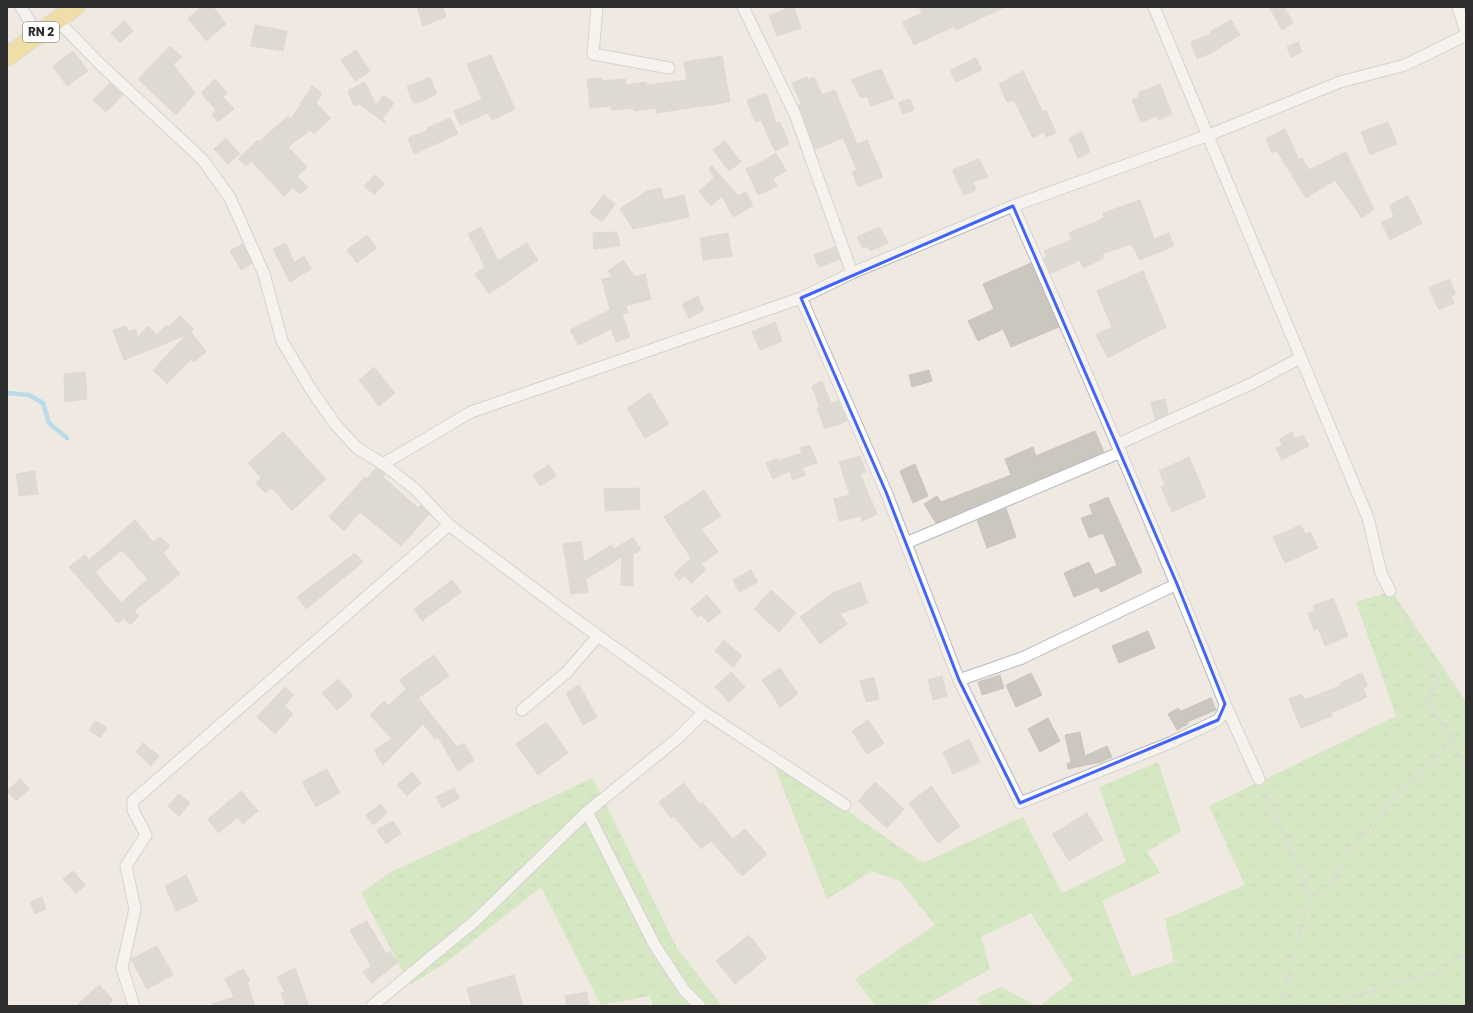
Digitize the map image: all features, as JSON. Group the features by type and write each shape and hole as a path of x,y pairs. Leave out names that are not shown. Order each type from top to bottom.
{"main road":[{"name":"RN 2","path":"7,57 75,7"}],"street":[{"path":"21,7 38,35"},
{"path":"597,7 593,54 669,68"},
{"path":"743,7 795,114 852,273"},
{"path":"1154,7 1209,135 1300,358 1368,518 1382,573 1390,591"},
{"path":"1458,7 1466,32"},
{"path":"57,20 100,64 203,160 212,172 230,198 264,274 282,341 310,388 335,424 357,448 383,464 414,489 449,525 598,636 704,712 845,805"},
{"path":"383,464 471,412 801,298 852,273 1013,206 1209,135 1340,82 1405,65 1466,35"},
{"path":"1013,206 1120,448 1225,704 1259,779"},
{"path":"801,298 886,492 959,680 1020,804 1172,742 1218,720 1223,713 1225,704"},
{"path":"906,543 1120,448 1253,383 1300,358"},
{"path":"134,1006 122,968 135,909 126,866 146,835 133,810 133,801 449,525"},
{"path":"959,680 1022,658 1177,584"},
{"path":"522,710 567,672 598,636"},
{"path":"372,1006 476,920 587,812 678,738 704,712"},
{"path":"587,812 654,944 684,990 700,1006"}],"path":[{"path":"1390,591 1439,682 1427,698 1453,742 1466,770"},
{"path":"1310,895 1332,883 1351,846 1376,822 1397,795 1453,742"},
{"path":"1259,779 1310,895 1280,1006"},
{"path":"1320,1006 1444,970 1455,960 1466,956"}],"highlighted area":[{"path":"1013,206 1177,584 1225,704 1218,720 1020,803 959,680 886,492 801,298"}],"green space":[{"path":"1392,591 1466,702 1466,1006 1040,1006 1073,980 1031,913 981,937 990,969 924,1006 876,1006 855,979 935,925 900,881 872,871 827,899 771,758 923,863 1023,817 1062,893 1126,862 1099,787 1158,762 1181,831 1147,852 1160,873 1102,901 1132,976 1174,962 1165,919 1245,885 1209,806 1396,716 1356,602"},
{"path":"593,778 677,948 722,1006 653,1006 650,996 601,1005 541,887 448,961 410,985 361,893 389,873"},
{"path":"1001,987 1036,1006 982,1006 977,998"}],"building":[{"path":"202,7 213,7 226,24 206,41 188,18"},
{"path":"417,7 443,7 446,17 423,26"},
{"path":"790,7 794,7 801,28 777,36 769,16"},
{"path":"919,7 1005,7 956,30 955,26 914,45 902,22 922,13"},
{"path":"1269,7 1284,7 1293,23 1282,30"},
{"path":"1231,20 1240,35 1213,52 1197,59 1191,42 1211,34 1210,32"},
{"path":"124,21 133,31 120,43 111,33"},
{"path":"255,25 287,31 283,51 251,46"},
{"path":"1298,42 1302,52 1291,57 1287,47"},
{"path":"170,46 182,57 173,64 195,93 176,115 138,79"},
{"path":"356,50 370,71 355,81 341,60"},
{"path":"73,51 88,71 67,86 53,66"},
{"path":"491,55 515,109 492,120 488,113 460,125 454,111 482,99 467,64"},
{"path":"722,56 730,102 656,113 656,108 634,111 633,108 612,110 611,106 590,108 587,79 602,78 602,81 625,79 626,85 646,82 646,85 687,80 684,62"},
{"path":"976,58 982,70 956,82 950,70"},
{"path":"881,69 894,98 871,106 867,96 861,98 851,80"},
{"path":"1023,71 1043,112 1046,110 1056,133 1047,137 1043,132 1033,138 1014,100 1007,102 999,84"},
{"path":"430,77 437,94 418,103 413,103 407,87"},
{"path":"807,77 808,80 814,77 822,95 835,90 857,144 867,140 883,177 858,187 852,172 857,170 843,138 815,149 798,105 801,104 792,83"},
{"path":"215,79 227,93 223,97 234,109 218,122 212,114 216,110 201,93"},
{"path":"365,82 376,105 384,95 394,103 383,118 386,124 359,104 354,106 349,95 349,90"},
{"path":"110,83 123,95 106,112 93,100"},
{"path":"1160,84 1172,114 1159,120 1158,116 1141,122 1132,100 1139,97 1138,93"},
{"path":"312,86 322,93 316,103 331,118 314,134 310,130 288,147 307,167 297,176 308,187 300,194 293,187 284,196 251,161 246,166 238,159 258,140 259,142 288,116 291,119"},
{"path":"766,93 776,123 780,122 789,144 775,151 761,120 755,122 747,100"},
{"path":"910,99 914,110 903,114 898,103"},
{"path":"450,118 458,134 414,154 408,138 428,130 427,128"},
{"path":"1388,122 1397,144 1370,155 1361,132"},
{"path":"1285,129 1299,160 1302,158 1309,170 1346,152 1374,209 1362,218 1335,180 1306,198 1277,151 1272,153 1266,138"},
{"path":"1082,132 1090,152 1078,158 1069,138"},
{"path":"226,138 240,154 228,164 214,149"},
{"path":"725,141 741,162 729,171 713,150"},
{"path":"776,153 786,171 773,178 777,186 758,195 746,169"},
{"path":"979,159 988,177 973,182 976,190 964,195 952,170"},
{"path":"712,166 738,196 746,192 753,206 733,217 722,196 711,206 699,191 714,178 709,168"},
{"path":"375,175 384,184 374,195 364,186"},
{"path":"661,188 664,200 684,195 689,217 633,229 620,209 647,191"},
{"path":"603,195 615,204 602,222 590,213"},
{"path":"1408,196 1422,223 1390,240 1381,222 1394,217 1390,205"},
{"path":"1140,200 1154,239 1169,233 1174,246 1140,260 1131,244 1102,254 1104,258 1083,268 1080,260 1050,274 1044,258 1047,256 1044,251 1072,239 1069,233 1104,218 1103,213"},
{"path":"481,227 498,261 527,243 538,260 489,294 475,274 485,267 468,234"},
{"path":"880,227 888,243 870,251 868,246 863,248 857,237"},
{"path":"617,232 620,246 594,249 593,233"},
{"path":"728,233 732,256 703,260 700,238"},
{"path":"367,235 377,248 357,263 347,250"},
{"path":"286,243 294,263 304,256 311,269 290,282 273,249"},
{"path":"243,244 252,263 241,270 230,251"},
{"path":"835,247 840,259 819,267 814,255"},
{"path":"623,260 635,277 645,274 651,299 626,306 628,313 622,314 630,337 616,342 611,329 578,345 570,330 610,310 602,279 612,277 608,271"},
{"path":"1031,263 1059,327 1011,347 1003,329 978,341 968,321 994,309 983,284"},
{"path":"1143,271 1166,327 1108,358 1096,335 1112,327 1097,291"},
{"path":"1449,279 1456,294 1451,296 1454,303 1439,310 1429,288"},
{"path":"698,296 704,310 689,318 682,304"},
{"path":"180,316 194,329 191,332 206,352 194,362 191,359 167,384 153,370 186,335 124,360 113,330 126,326 129,332 135,329 138,337 148,326 157,335 166,325 169,327"},
{"path":"775,322 782,341 760,350 752,332"},
{"path":"374,367 395,393 379,406 359,380"},
{"path":"929,370 932,381 912,387 909,375"},
{"path":"85,372 87,399 65,402 64,374"},
{"path":"822,381 831,403 838,401 847,421 825,429 817,408 820,407 812,386"},
{"path":"650,393 669,424 645,438 627,408"},
{"path":"1165,399 1168,414 1155,420 1151,402"},
{"path":"1095,431 1104,452 936,523 924,504 937,496 941,502 1011,475 1005,459 1033,447 1036,456"},
{"path":"283,432 326,479 292,511 272,488 265,493 256,483 261,478 248,463"},
{"path":"1292,432 1295,439 1303,435 1309,446 1282,460 1276,448 1282,445 1280,439"},
{"path":"810,445 817,463 802,468 805,475 793,480 790,471 773,479 766,463 777,458 778,461 802,453 800,448"},
{"path":"860,456 866,472 860,474 877,514 862,521 861,516 839,521 834,499 850,495 839,462"},
{"path":"1189,457 1206,497 1172,512 1161,487 1165,485 1159,471"},
{"path":"915,464 928,496 913,503 900,471"},
{"path":"549,465 556,476 540,486 533,475"},
{"path":"376,468 385,474 383,477 418,508 421,505 429,514 401,546 360,512 344,531 329,517 365,477 367,479"},
{"path":"35,471 38,494 19,496 16,474"},
{"path":"639,488 640,509 605,511 604,489"},
{"path":"704,490 721,516 701,529 718,552 701,564 706,570 691,583 685,576 679,580 674,574 691,558 664,517"},
{"path":"1108,497 1142,572 1101,592 1098,587 1074,597 1064,573 1089,562 1095,575 1117,565 1103,533 1089,538 1081,518 1093,514 1089,505"},
{"path":"1006,508 1016,537 987,548 977,520"},
{"path":"135,520 153,542 161,537 170,546 163,553 180,574 134,611 139,616 130,625 124,618 118,623 69,567 85,555 89,560","holes":["122,550 148,579 121,603 95,572"]},
{"path":"1301,525 1305,534 1310,532 1318,548 1285,563 1273,537"},
{"path":"633,537 641,550 633,554 633,586 621,585 622,557 586,579 588,592 571,594 563,544 581,541 584,562 611,545 614,549"},
{"path":"355,553 363,562 306,609 297,597"},
{"path":"751,570 758,582 739,592 733,580"},
{"path":"452,580 461,592 422,621 414,609"},
{"path":"860,582 868,603 840,614 847,624 820,644 800,617 833,593"},
{"path":"771,590 796,613 779,632 754,609"},
{"path":"707,595 721,612 708,623 701,614 698,617 691,609"},
{"path":"1333,598 1348,636 1325,646 1318,628 1314,630 1308,613 1315,611 1313,606"},
{"path":"1148,631 1155,648 1119,663 1112,646"},
{"path":"724,640 742,656 733,667 715,651"},
{"path":"434,655 449,676 418,698 457,747 464,743 474,760 458,771 438,737 435,739 423,724 383,765 374,750 392,739 370,715 384,701 388,706 406,689 400,680"},
{"path":"780,668 798,694 780,707 762,680"},
{"path":"731,672 745,687 729,702 715,687"},
{"path":"1031,673 1042,695 1016,707 1006,685"},
{"path":"1362,673 1368,686 1363,688 1367,697 1331,713 1332,716 1301,728 1289,699 1302,694 1304,700 1342,685 1340,683"},
{"path":"1000,675 1004,688 982,695 978,682"},
{"path":"942,676 947,696 933,700 928,680"},
{"path":"874,677 879,699 866,702 860,681"},
{"path":"338,679 353,696 337,710 322,693"},
{"path":"579,685 597,717 583,725 566,693"},
{"path":"285,687 294,695 284,706 293,714 275,734 257,717"},
{"path":"1211,698 1216,710 1187,722 1188,724 1177,730 1168,714 1178,708 1181,711"},
{"path":"1048,718 1060,741 1040,752 1028,729"},
{"path":"868,720 884,743 867,754 852,731"},
{"path":"95,721 107,728 100,738 89,730"},
{"path":"546,722 568,753 538,775 516,744"},
{"path":"1080,732 1085,756 1107,746 1112,757 1101,762 1068,769 1067,764 1071,762 1065,735"},
{"path":"969,739 980,762 953,774 943,752"},
{"path":"143,743 159,756 151,766 136,752"},
{"path":"327,769 340,793 316,807 302,782"},
{"path":"412,772 421,783 407,796 397,785"},
{"path":"20,779 29,789 16,801 7,791"},
{"path":"875,782 904,809 887,828 858,801"},
{"path":"684,783 700,805 703,803 733,839 745,829 767,854 742,876 711,841 701,849 674,816 671,818 659,802"},
{"path":"931,786 960,826 938,843 909,803"},
{"path":"454,788 460,798 442,808 436,797"},
{"path":"241,791 258,811 243,824 238,817 218,833 208,819"},
{"path":"179,794 190,803 179,816 168,806"},
{"path":"381,804 387,813 373,825 366,815"},
{"path":"1087,813 1103,840 1069,861 1052,834"},
{"path":"393,821 401,833 386,844 377,830"},
{"path":"73,871 85,885 76,894 63,879"},
{"path":"186,875 198,901 176,911 165,886"},
{"path":"42,897 46,909 35,914 30,902"},
{"path":"367,921 386,954 389,951 398,962 372,983 363,972 371,966 350,930"},
{"path":"749,935 767,958 735,984 716,961"},
{"path":"157,946 173,975 147,989 131,959"},
{"path":"295,968 309,1006 286,1006 281,993 285,992 277,977"},
{"path":"243,969 250,980 247,982 255,1006 212,1006 212,1004 234,997 225,979"},
{"path":"514,975 523,1006 472,1006 467,988"},
{"path":"99,985 113,1000 108,1006 76,1006"},
{"path":"587,992 589,1006 567,1006 565,996"}],"waterway":[{"path":"7,393 29,395 43,403 49,423 67,438"}]}
